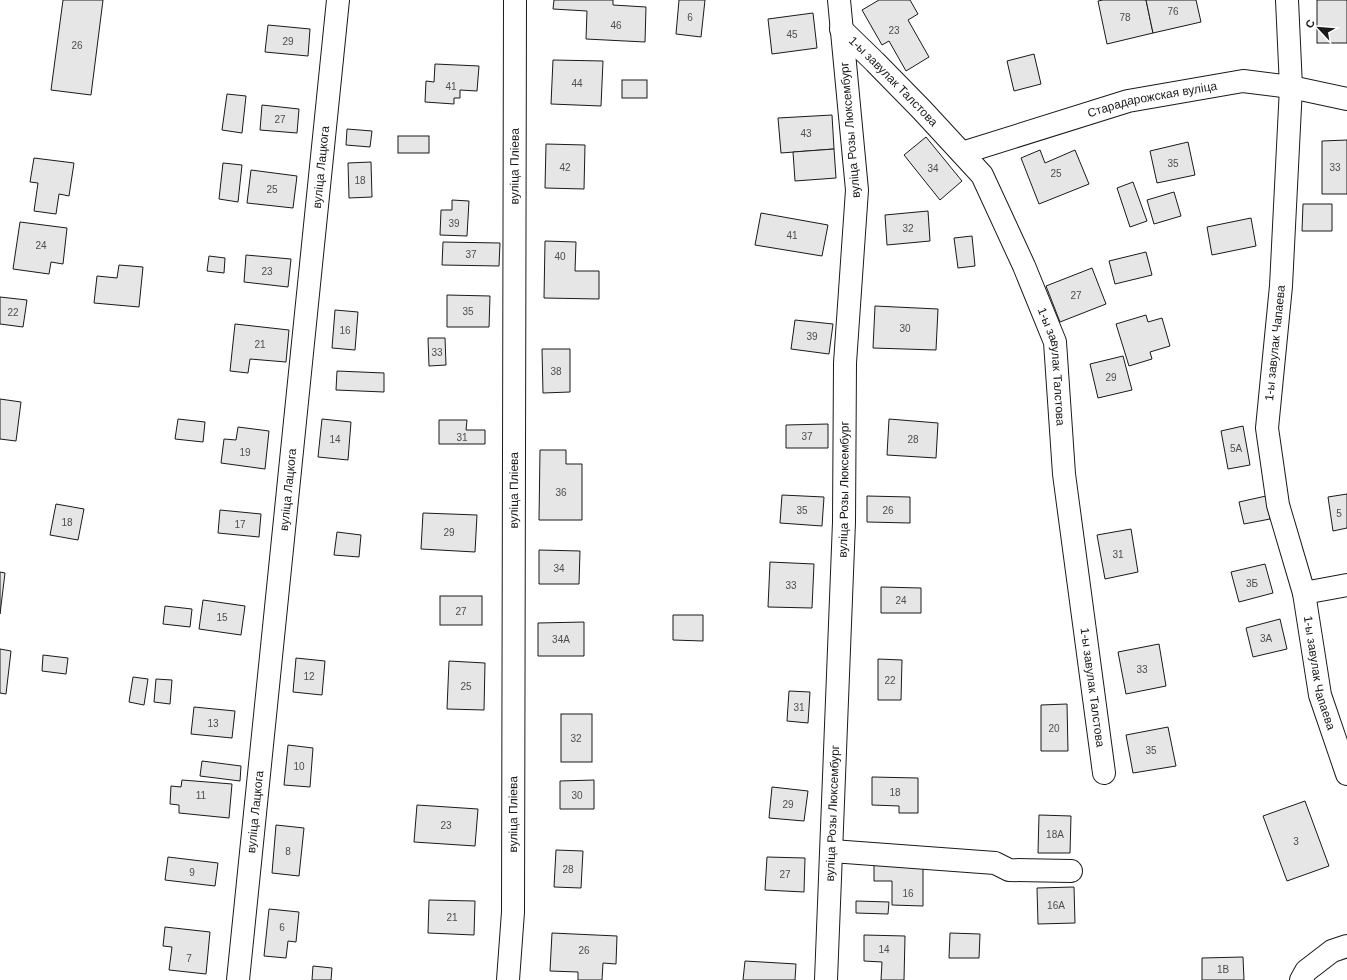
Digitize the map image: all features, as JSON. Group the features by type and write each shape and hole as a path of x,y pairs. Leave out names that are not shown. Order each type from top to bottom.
{"street":[{"name":"вуліца Лацкога","path":"238,980 338,0"},
{"name":"вуліца Пліева","path":"508,980 513,912 515,0"},
{"name":"вуліца Розы Люксембург","path":"826,980 844,522 845,363 857,190 838,0"},
{"name":"1-ы завулак Чапаева","path":"1287,0 1291,88 1281,286 1267,428 1278,505 1304,593 1320,695 1347,774"},
{"name":"1-ы завулак Талстова","path":"841,29 880,67 982,174 1024,266 1055,342 1064,474 1104,773"},
{"name":"Старадарожская вуліца","path":"962,153 1128,101 1243,81 1347,98"},
{"path":"1304,593 1347,586"},
{"path":"832,851 994,863 1009,870 1071,871"},
{"path":"1301,980 1306,971 1332,951 1347,946"}],"building":[{"path":"63,0 103,0 91,95 51,90"},
{"path":"554,0 613,0 613,5 646,7 645,42 586,39 587,11 553,9"},
{"path":"679,0 705,0 701,37 676,34"},
{"path":"879,0 910,0 918,14 908,20 929,57 906,71 889,41 882,45 862,10"},
{"path":"1146,0 1153,33 1107,44 1098,1"},
{"path":"1146,0 1196,0 1201,22 1153,33"},
{"path":"1317,0 1347,0 1347,43 1317,43"},
{"path":"813,13 817,48 772,54 768,19"},
{"path":"268,25 310,29 308,56 265,52"},
{"path":"1034,54 1041,84 1014,91 1007,61"},
{"path":"553,60 603,61 601,106 551,104"},
{"path":"435,64 479,66 477,91 460,90 460,98 454,98 454,104 425,102 426,81 434,82"},
{"path":"622,80 647,80 647,98 622,98"},
{"path":"227,94 246,96 242,133 222,130"},
{"path":"262,105 299,109 297,133 260,130"},
{"path":"832,115 834,149 781,153 778,118"},
{"path":"347,129 372,131 370,147 346,145"},
{"path":"398,136 429,136 429,153 398,153"},
{"path":"926,137 962,181 940,200 904,155"},
{"path":"1347,140 1347,194 1322,194 1322,141"},
{"path":"1188,142 1195,175 1157,183 1150,151"},
{"path":"546,144 585,145 584,189 545,188"},
{"path":"834,149 836,178 795,181 793,152"},
{"path":"1040,150 1045,163 1075,150 1089,184 1039,204 1021,158"},
{"path":"34,158 74,163 69,196 59,194 56,214 34,211 38,183 30,182"},
{"path":"371,162 372,197 349,198 348,163"},
{"path":"223,163 242,165 238,202 219,199"},
{"path":"251,170 297,176 293,208 247,203"},
{"path":"1133,182 1147,221 1130,227 1117,188"},
{"path":"1174,192 1181,216 1154,224 1147,200"},
{"path":"452,200 469,201 467,236 440,235 441,210 452,210"},
{"path":"1303,204 1332,204 1332,231 1302,231"},
{"path":"928,211 930,241 887,245 885,215"},
{"path":"761,213 828,225 822,256 755,245"},
{"path":"1251,218 1256,246 1212,255 1207,227"},
{"path":"20,222 67,228 63,264 51,262 49,274 13,269"},
{"path":"972,236 975,266 958,268 954,238"},
{"path":"545,241 576,242 575,271 599,271 599,299 544,298"},
{"path":"443,242 500,243 499,266 442,265"},
{"path":"1146,252 1152,275 1115,284 1109,261"},
{"path":"246,255 291,259 288,287 244,282"},
{"path":"209,256 225,258 224,273 207,271"},
{"path":"119,265 143,267 139,307 94,303 97,276 117,278"},
{"path":"1092,268 1106,304 1060,322 1046,286"},
{"path":"447,295 490,296 489,327 447,327"},
{"path":"0,297 27,300 23,327 0,324"},
{"path":"875,306 938,309 936,350 873,348"},
{"path":"335,310 358,312 355,350 332,348"},
{"path":"1146,315 1148,322 1162,318 1170,346 1150,352 1152,359 1129,366 1116,324"},
{"path":"795,320 833,324 829,354 791,349"},
{"path":"235,324 289,330 286,362 250,359 248,373 230,371"},
{"path":"428,338 445,338 446,365 429,366"},
{"path":"542,349 570,349 570,392 543,393"},
{"path":"1123,356 1132,390 1098,398 1090,364"},
{"path":"337,371 384,373 384,392 336,390"},
{"path":"0,399 21,402 16,441 0,439"},
{"path":"178,419 205,422 203,442 175,439"},
{"path":"322,419 351,422 348,460 318,457"},
{"path":"889,419 938,423 936,458 887,455"},
{"path":"439,420 467,420 466,430 485,430 485,444 439,444"},
{"path":"828,424 828,448 786,448 786,425"},
{"path":"1243,426 1250,465 1228,469 1221,431"},
{"path":"238,427 269,431 265,469 221,463 224,439 236,440"},
{"path":"540,450 566,450 566,464 582,464 582,520 539,520"},
{"path":"1347,494 1347,528 1333,531 1328,497"},
{"path":"782,495 824,497 822,526 780,523"},
{"path":"867,496 910,497 910,523 867,522"},
{"path":"1266,496 1270,519 1244,524 1239,502"},
{"path":"56,504 84,509 78,540 50,535"},
{"path":"220,510 261,514 259,537 218,533"},
{"path":"423,513 477,515 475,552 421,549"},
{"path":"1131,529 1138,572 1105,579 1097,535"},
{"path":"337,532 361,535 359,557 334,555"},
{"path":"539,550 580,551 579,584 539,584"},
{"path":"770,562 814,564 812,608 768,607"},
{"path":"1265,564 1273,593 1239,602 1231,572"},
{"path":"0,572 5,573 0,614"},
{"path":"881,587 921,588 921,613 881,613"},
{"path":"440,596 482,596 482,625 440,625"},
{"path":"203,600 245,606 241,635 199,629"},
{"path":"165,606 192,609 190,627 163,624"},
{"path":"673,615 703,615 703,641 673,640"},
{"path":"1280,619 1287,649 1253,657 1246,628"},
{"path":"584,622 584,656 538,656 538,623"},
{"path":"1159,644 1166,686 1126,694 1118,652"},
{"path":"0,649 11,651 6,694 0,693"},
{"path":"43,655 68,658 66,674 42,671"},
{"path":"296,658 325,661 322,695 293,692"},
{"path":"878,659 902,660 901,700 878,700"},
{"path":"449,661 485,663 484,710 447,709"},
{"path":"133,677 148,679 144,705 129,702"},
{"path":"156,679 172,680 170,704 154,702"},
{"path":"789,691 810,692 808,723 787,721"},
{"path":"1067,704 1068,751 1041,751 1041,705"},
{"path":"194,707 235,711 232,738 191,734"},
{"path":"561,714 592,714 592,762 561,762"},
{"path":"1168,727 1176,766 1133,773 1126,735"},
{"path":"288,745 313,748 310,787 284,785"},
{"path":"202,761 241,766 240,781 200,776"},
{"path":"872,777 918,778 918,813 899,813 899,806 872,805"},
{"path":"182,780 232,784 229,818 179,813 179,805 170,804 171,786 181,787"},
{"path":"594,780 594,809 560,809 560,781"},
{"path":"772,787 808,791 804,821 769,818"},
{"path":"1305,801 1329,866 1287,881 1263,816"},
{"path":"417,805 478,809 475,846 414,842"},
{"path":"1039,815 1071,816 1070,853 1038,853"},
{"path":"276,825 304,828 299,876 272,873"},
{"path":"556,850 583,851 581,888 554,887"},
{"path":"168,857 218,863 215,886 165,880"},
{"path":"767,857 805,858 804,892 765,890"},
{"path":"874,862 923,862 923,906 892,905 892,881 874,881"},
{"path":"1074,887 1075,923 1038,924 1037,888"},
{"path":"429,900 475,901 474,935 428,933"},
{"path":"856,901 889,902 888,914 856,913"},
{"path":"269,909 299,912 296,942 288,941 286,958 264,956"},
{"path":"165,927 210,932 206,974 169,970 172,947 163,946"},
{"path":"552,933 617,936 616,964 603,963 602,980 578,980 578,972 550,971"},
{"path":"950,933 980,934 979,958 949,958"},
{"path":"864,935 905,936 904,980 881,980 882,962 864,961"},
{"path":"1243,957 1244,980 1202,980 1202,958"},
{"path":"745,961 796,964 795,980 743,980"},
{"path":"313,966 332,968 331,980 312,980"}]}
